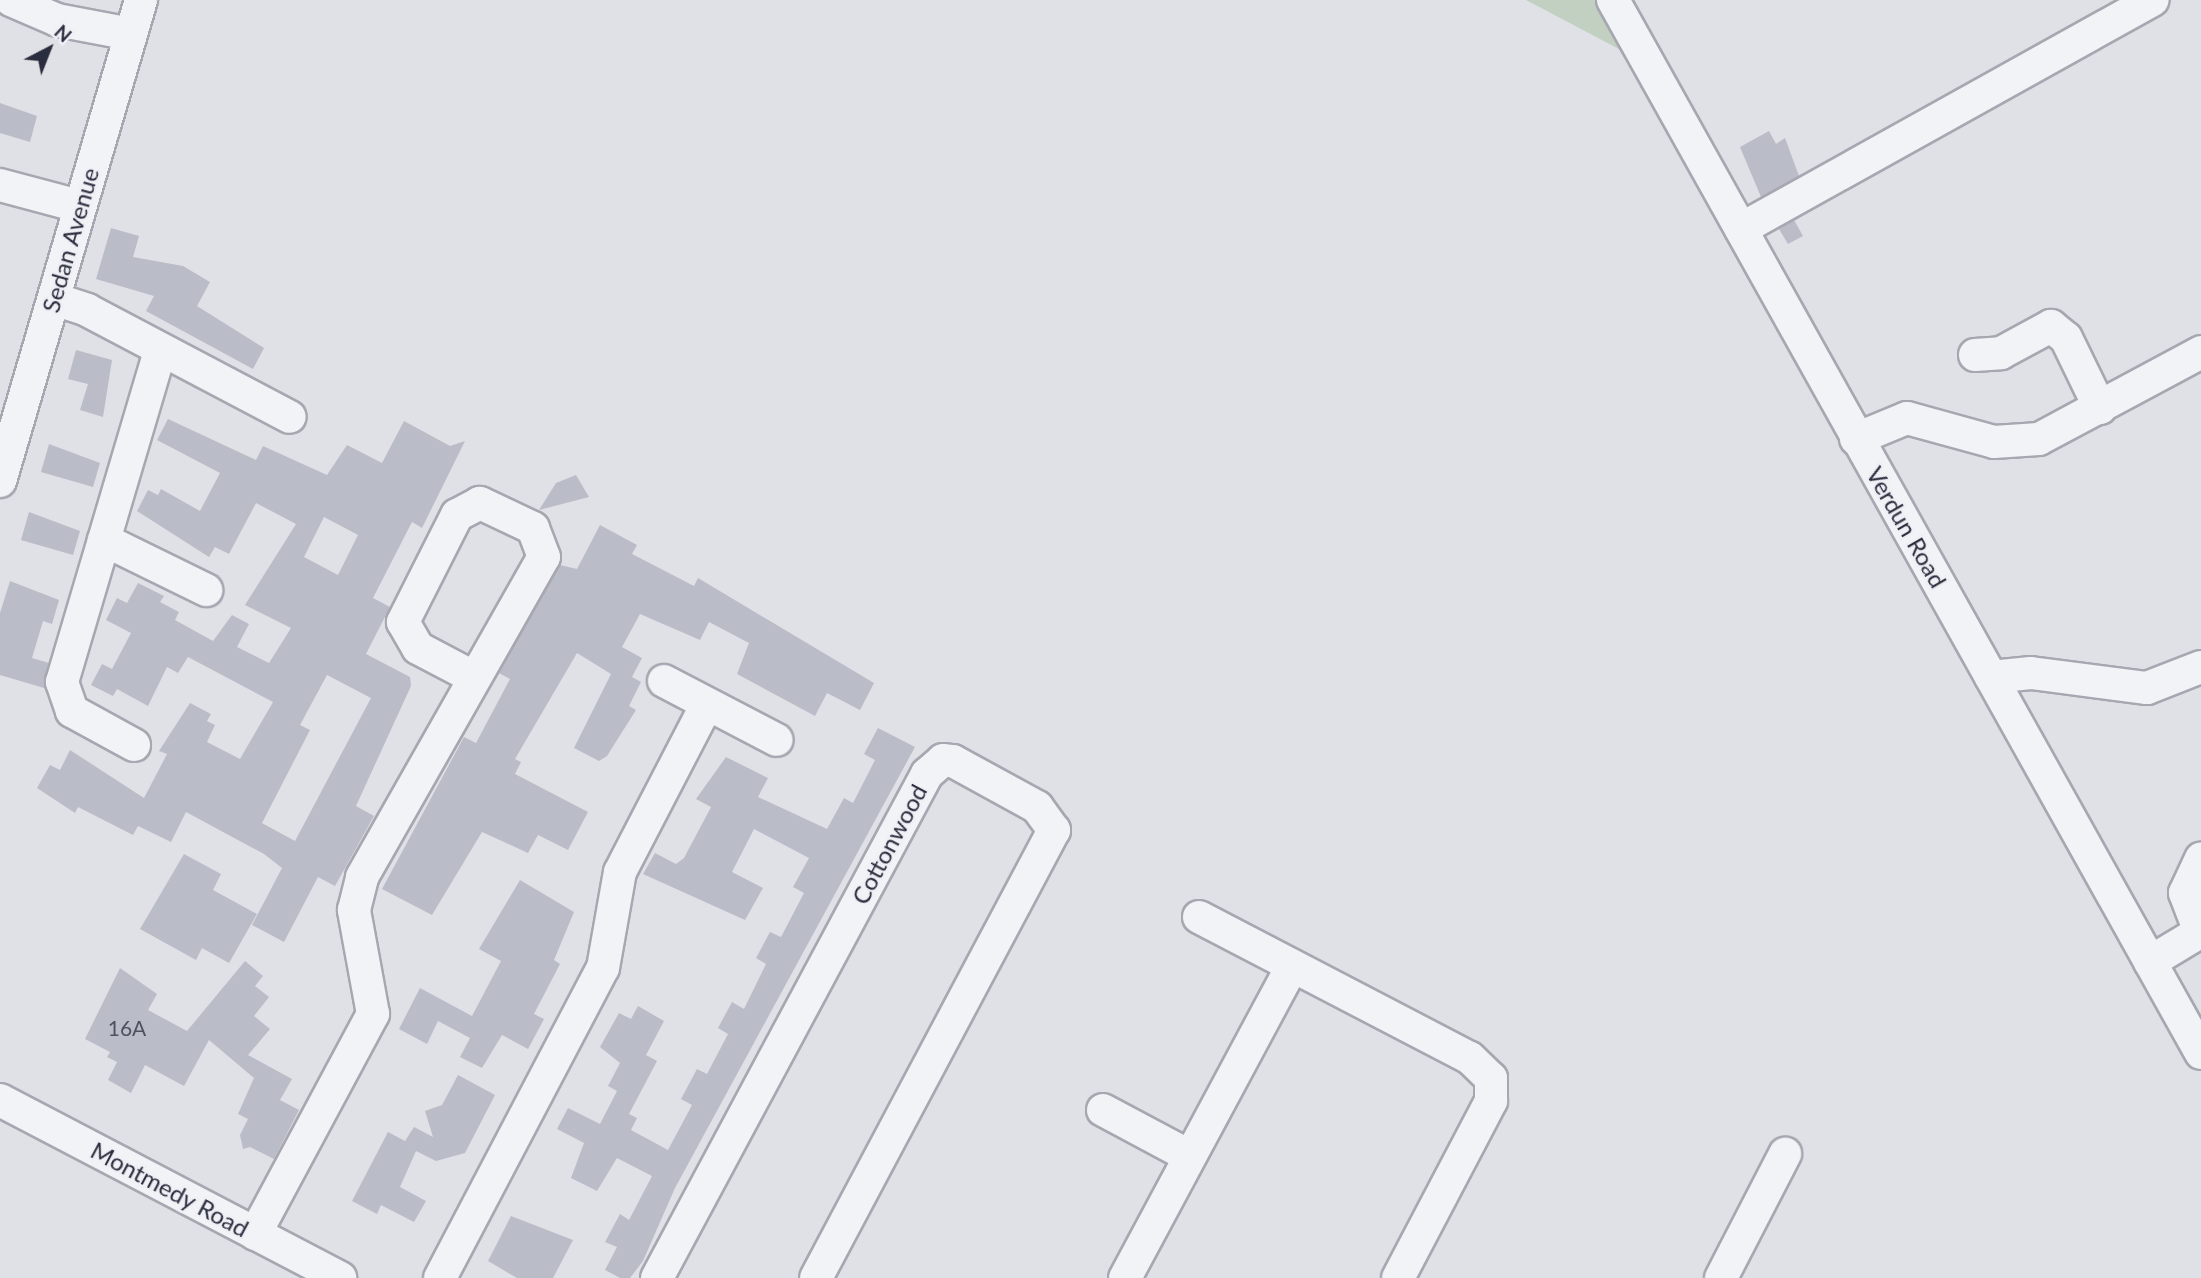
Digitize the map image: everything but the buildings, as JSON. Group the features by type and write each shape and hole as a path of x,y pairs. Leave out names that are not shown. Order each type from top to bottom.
{"street":[{"path":"11,0 57,20 131,34"},
{"name":"Sedan Avenue","path":"0,481 141,0"},
{"name":"Verdun Road","path":"1613,0 2201,1053"},
{"path":"1741,229 2153,0"},
{"path":"0,185 79,206"},
{"path":"54,299 87,310 160,352 290,417"},
{"path":"1975,355 2001,353 2051,326 2066,338 2100,408"},
{"path":"134,745 81,719 62,694 160,352"},
{"path":"1856,439 1907,418 1994,442 2039,439 2201,352"},
{"path":"255,1234 373,1014 354,910 362,877 473,677 544,557 533,528 481,503 457,515 402,622 418,648 473,677"},
{"path":"104,540 206,590"},
{"path":"1991,677 2031,673 2147,688 2201,667"},
{"path":"664,681 777,740"},
{"path":"440,1278 603,968 620,872 707,704"},
{"name":"Cottonwood","path":"657,1278 927,774 943,760 953,761 1037,807 1054,830 816,1278"},
{"path":"2150,962 2201,933 2185,893 2201,858"},
{"path":"1199,917 1469,1058 1490,1079 1491,1101 1398,1278"},
{"path":"1125,1278 1292,966"},
{"name":"Montmedy Road","path":"0,1100 340,1278"},
{"path":"1103,1110 1189,1156"},
{"path":"1721,1278 1785,1154"}],"green space":[{"path":"1526,0 1603,0 1636,58"}]}
